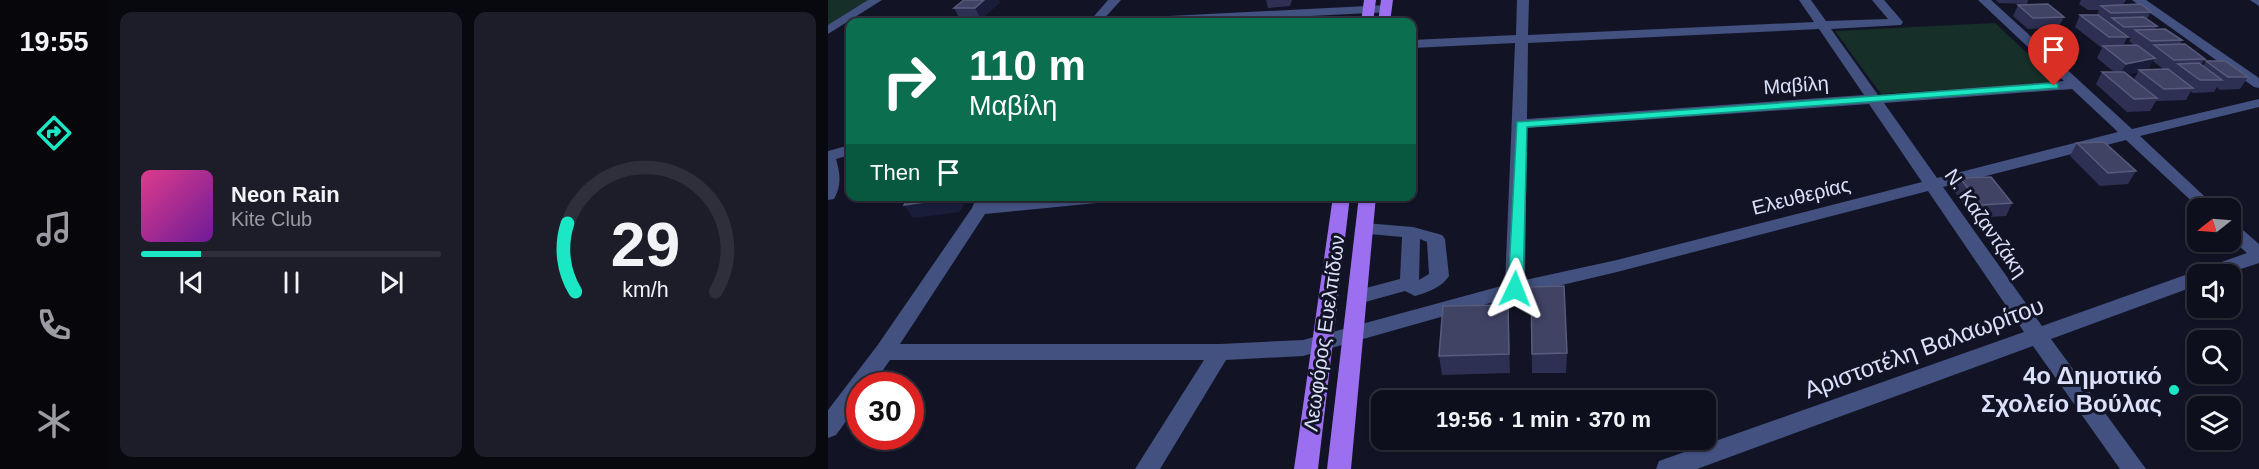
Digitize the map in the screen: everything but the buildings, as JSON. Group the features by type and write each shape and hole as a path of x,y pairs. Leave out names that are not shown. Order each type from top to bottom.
{"main road":[{"name":"Λεωφόρος Ευελπίδων","path":"1306,469 1341,201"},
{"name":"Λεωφόρος Ευελπίδων","path":"1339,469 1367,201"}],"street":[{"path":"849,18 876,0"},
{"path":"1099,18 1115,0"},
{"path":"1515,289 1524,39 1523,0"},
{"name":"Ν. Καζαντζάκη","path":"1805,0 2037,335 2134,469"},
{"path":"1416,44 1897,22 1878,0"},
{"path":"1984,0 2198,198"},
{"path":"2138,0 2259,84"},
{"path":"1217,18 1386,11"},
{"path":"828,32 846,20"},
{"path":"828,32 846,33"},
{"name":"Μαβίλη","path":"1521,124 2074,85"},
{"name":"Ελευθερίας","path":"884,352 1288,350 1515,289 1617,266 2128,134 2259,103"},
{"path":"828,195 833,176 828,157 846,151"},
{"path":"828,428 884,352 983,203 1021,201"},
{"path":"1358,297 1429,284 1438,276 1438,244 1433,236 1364,229"},
{"path":"1411,233 1415,316"},
{"path":"2234,264 2259,255 2241,238"},
{"name":"Αριστοτέλη Βαλαωρίτου","path":"1668,469 2187,282"},
{"path":"1147,469 1220,352"}],"green space":[{"path":"828,0 873,0 833,25 828,24"},
{"path":"1995,23 2058,82 1881,94 1835,31"}],"place":[{"name":"4ο Δημοτικό Σχολείο Βούλας","path":"2174,390"}],"route":[{"path":"1515,289 1521,124 2054,86"}]}
